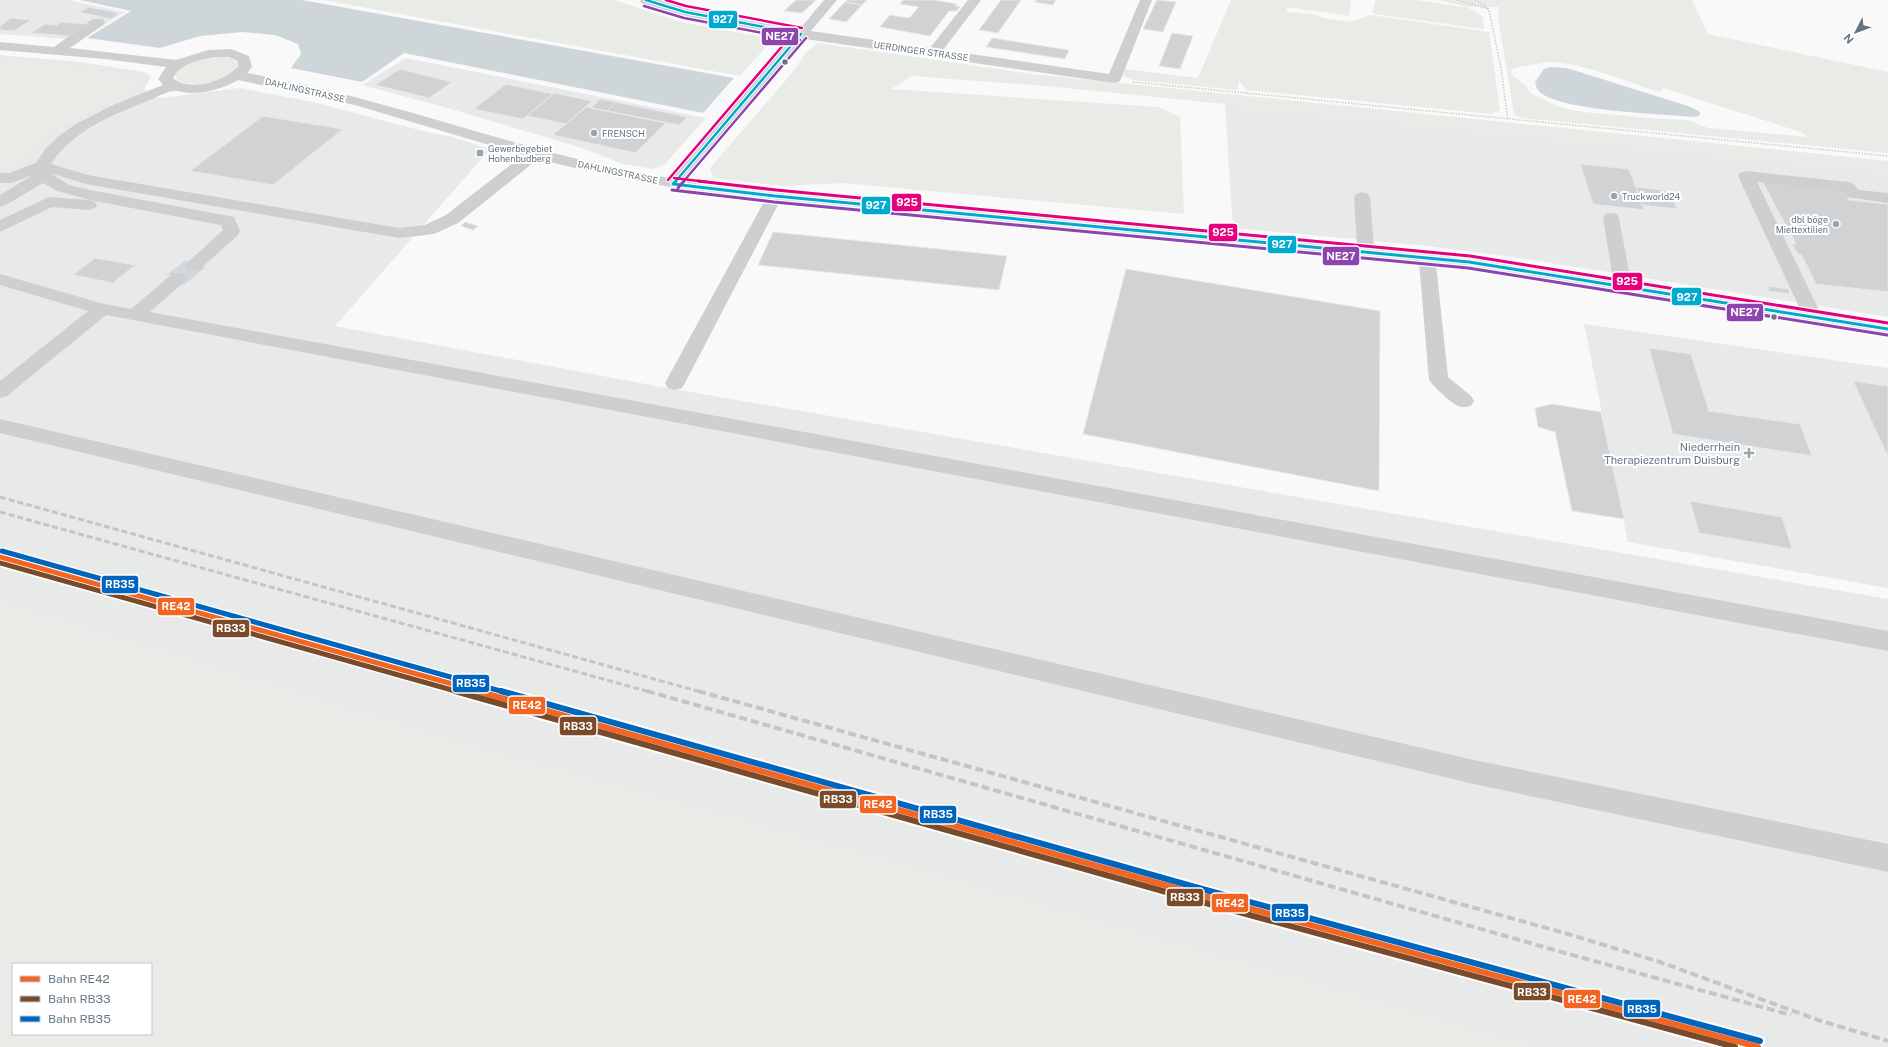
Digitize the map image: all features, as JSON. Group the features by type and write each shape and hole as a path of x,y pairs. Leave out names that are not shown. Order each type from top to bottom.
{"street":[{"name":"UERDINGER STRASSE","path":"646,0 685,12 801,34 1114,79"},
{"path":"673,184 831,0"},
{"path":"934,53 975,0"},
{"path":"1114,79 1146,0"},
{"path":"57,51 98,22"},
{"path":"0,46 177,64"},
{"path":"0,202 42,171 55,146 70,133 102,116 172,86 191,88 205,87 222,83 238,76 245,67 244,58 231,53 215,53 195,57 177,64 168,72 165,79 172,86"},
{"name":"DAHLINGSTRASSE","path":"238,76 318,92 399,112 534,154 673,184 775,196 1427,258 1539,272 1813,318 1888,329"},
{"path":"0,178 11,178 42,171 399,233 428,230 452,219 534,154"},
{"path":"42,171 63,188 95,196 228,221 232,231"},
{"path":"1813,318 1746,176 1848,187 1853,194 1888,198"},
{"path":"675,383 775,196"},
{"path":"1362,197 1366,252"},
{"path":"0,226 49,202 84,204 232,231"},
{"path":"1611,218 1623,286"},
{"path":"194,265 232,231"},
{"path":"1427,258 1439,380 1464,401"},
{"path":"135,315 178,278"},
{"path":"0,279 102,309 1888,641"},
{"path":"0,391 102,309"},
{"path":"0,426 1474,772 1888,858"}],"path":[{"path":"1457,0 1489,10"},
{"path":"1475,0 1483,4 1489,10 1502,74 1508,120"},
{"path":"1114,79 1195,89 1888,156"}],"shaded area":[{"path":"0,0 68,0 125,12 80,40 0,34"},
{"path":"80,0 302,0 734,78 703,113 404,53 362,82 291,68 301,54 298,44 275,35 242,32 200,36 160,48 87,38 131,11"},
{"path":"323,0 614,0 685,23 773,39 740,76"},
{"path":"1231,0 1351,0 1349,16 1287,7 1287,12 1313,14 1323,18 1351,22 1370,15 1489,32 1500,110 1492,114 1247,90 1239,81 1237,90 1133,80 1124,76 1124,69 1198,78"},
{"path":"1376,0 1417,0 1469,8 1483,17 1484,29 1374,14 1372,12"},
{"path":"1438,0 1692,0 1708,34 1888,72 1888,153 1521,118 1514,114 1498,18 1499,7 1467,7","holes":["1547,62 1559,62 1588,68 1659,92 1663,88 1801,132 1809,137 1708,128 1688,120 1583,112 1562,108 1530,93 1525,85 1513,76 1511,70 1518,67"]},
{"path":"818,43 1031,74 1888,161 1888,171 1046,86 912,76 891,89 1158,107 1180,117 1184,214 842,183 783,186 713,178 710,168 792,73 805,54"},
{"path":"0,55 79,62 144,72 149,75 150,79 144,89 150,95 161,98 239,88 313,102 427,132 453,137 490,149 335,326 656,386 1888,599 1888,1047 1533,1047 380,721 0,604"},
{"path":"227,57 232,59 237,65 233,71 226,76 210,83 192,84 177,80 175,75 183,66 200,59"},
{"path":"406,58 706,118 665,164 654,169 623,164 579,147 444,107 362,85"},
{"path":"0,60 100,71 140,80 128,93 56,128 14,165 0,168"},
{"path":"1550,67 1567,68 1691,107 1700,112 1699,116 1694,117 1614,111 1570,104 1553,99 1541,93 1535,82 1544,69"},
{"path":"1225,104 1888,171 1888,317 1526,259 1428,246 1234,228"},
{"name":"Niederrhein Therapiezentrum Duisburg","path":"1584,324 1888,368 1888,588 1628,542"},
{"path":"0,604 380,721 865,854 1534,1047 0,1047"}],"building":[{"path":"796,0 816,0 802,13 784,11"},
{"path":"847,0 867,0 862,5 845,2"},
{"path":"903,0 935,0 957,4 955,6 960,7 957,11 949,11 930,36 880,27 890,15 909,18 919,7 900,4"},
{"path":"1001,0 1021,0 998,33 979,30"},
{"path":"1036,0 1056,0 1053,5 1035,2"},
{"path":"1157,0 1176,2 1163,32 1143,29"},
{"path":"845,2 862,5 846,22 829,19"},
{"path":"89,7 119,13 111,19 79,12"},
{"path":"11,18 31,20 14,31 0,30 0,26"},
{"path":"61,22 87,24 69,36 31,33 45,24 57,25"},
{"path":"1172,33 1193,36 1180,69 1159,66"},
{"path":"992,38 1069,50 1065,59 986,47"},
{"path":"400,69 452,82 429,98 375,85"},
{"path":"506,84 553,94 523,119 474,109"},
{"path":"554,93 592,101 566,124 527,116"},
{"path":"600,99 616,102 607,111 591,108"},
{"path":"616,102 687,117 679,125 607,111"},
{"path":"586,107 666,123 636,153 553,135"},
{"path":"263,116 343,129 273,185 190,171"},
{"path":"1580,164 1629,169 1644,210 1593,204"},
{"name":"dbl böge Miettextilien","path":"1762,181 1843,190 1849,200 1888,204 1888,292 1816,284 1801,254 1798,254 1792,244 1796,244"},
{"path":"1636,187 1669,191 1677,209 1642,205"},
{"path":"465,222 478,226 473,230 461,226"},
{"path":"773,232 1007,256 999,290 758,265"},
{"path":"95,258 135,265 113,283 73,275"},
{"path":"182,263 206,267 190,280 166,275"},
{"path":"1126,269 1380,311 1379,491 1083,434"},
{"path":"1768,286 1789,289 1790,294 1769,291"},
{"path":"1649,348 1691,354 1709,411 1800,424 1812,456 1673,434"},
{"path":"1853,381 1888,386 1888,457"},
{"path":"1552,404 1601,412 1624,519 1572,511 1555,432 1538,427 1535,408"},
{"path":"1690,501 1782,517 1792,549 1699,533"}],"tunnel":[{"path":"178,278 194,265"}],"railway":[{"path":"0,497 701,692"},
{"path":"0,512 650,692"},
{"path":"647,691 1565,953 1791,1015"},
{"path":"698,691 1568,934 1660,962 1818,1020 1888,1041"}],"rail line":[{"name":"RB35","path":"2,551 1195,887 1760,1041"},
{"name":"RE42","path":"0,557 1193,893 1758,1047"},
{"name":"RB33","path":"0,563 1191,899 1735,1047"}],"transit line":[{"name":"927","path":"646,0 685,12 801,34"},
{"name":"925","path":"666,0 686,6 802,28"},
{"name":"NE27","path":"644,6 684,18 800,40"},
{"name":"925","path":"668,180 796,30"},
{"name":"927","path":"673,184 801,34"},
{"name":"NE27","path":"678,188 806,38"},
{"name":"925","path":"674,178 776,190 1470,256 1888,323"},
{"name":"927","path":"673,184 775,196 1469,262 1888,329"},
{"name":"NE27","path":"672,190 774,202 1468,268 1887,335"}],"place":[{"name":"FRENSCH","path":"594,133"},
{"name":"Gewerbegebiet Hohenbudberg","path":"480,153"},
{"name":"Truckworld24","path":"1614,196"},
{"name":"dbl böge Miettextilien","path":"1836,224"},
{"name":"Niederrhein Therapiezentrum Duisburg","path":"1749,453"}]}
